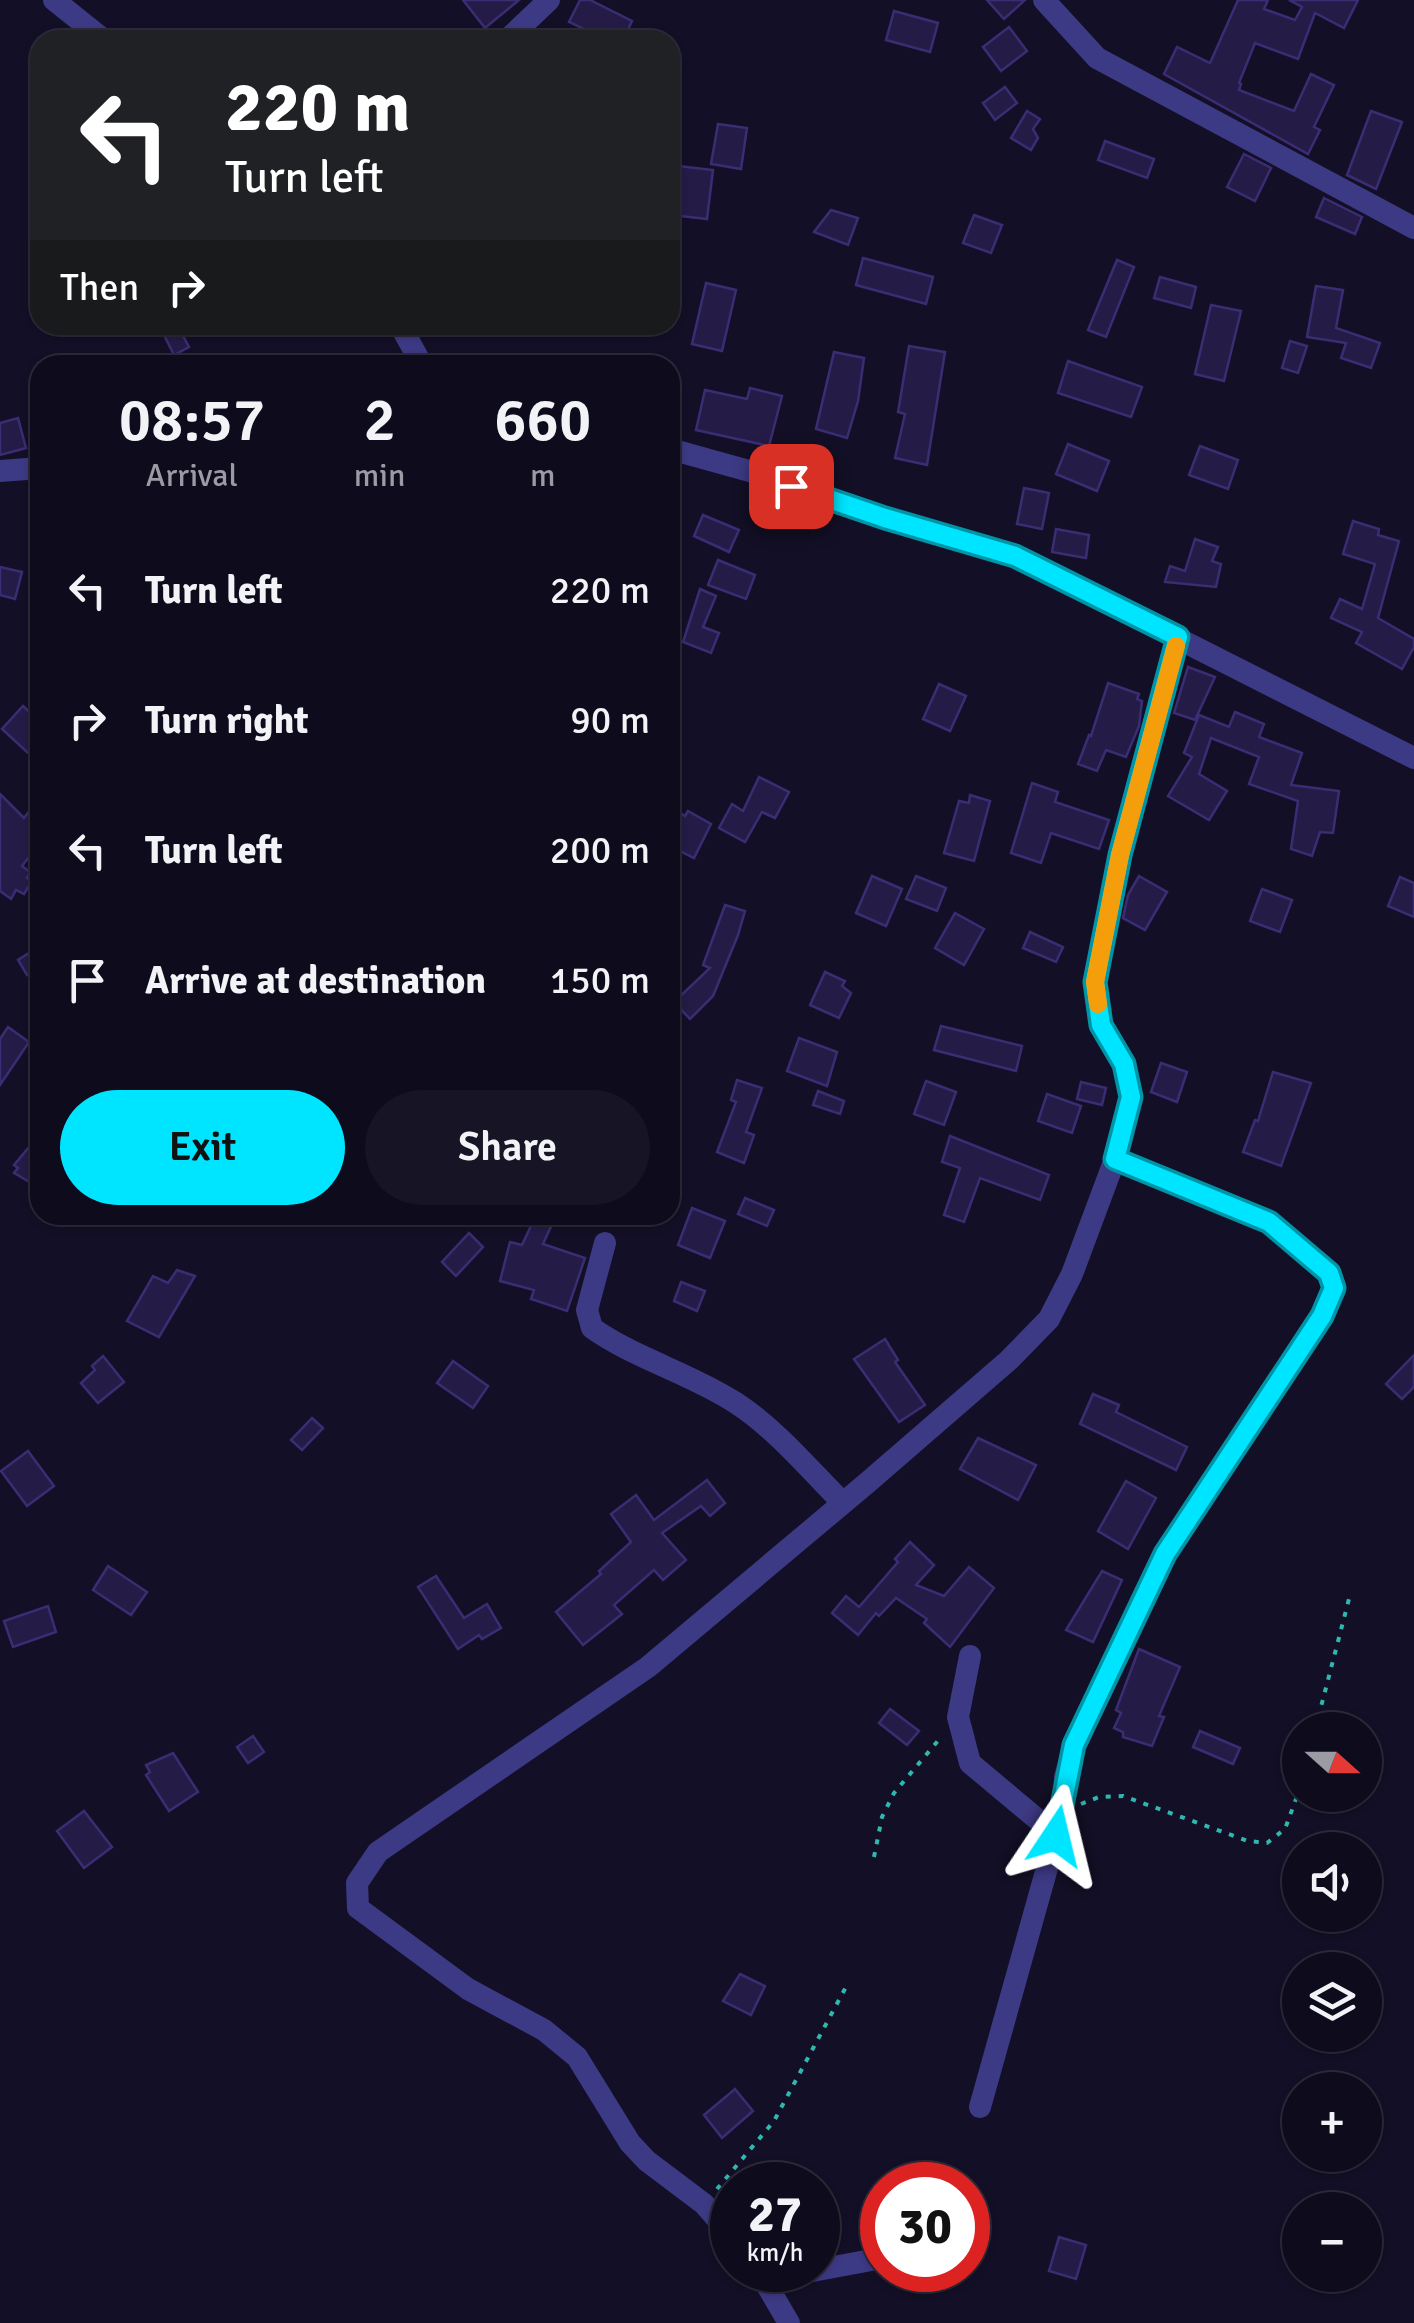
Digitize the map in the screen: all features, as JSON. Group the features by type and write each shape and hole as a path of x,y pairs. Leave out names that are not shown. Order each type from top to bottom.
{"street":[{"path":"54,0 92,30"},
{"path":"518,30 550,0"},
{"path":"1044,0 1097,58 1414,228"},
{"path":"680,452 1015,556 1414,758"},
{"path":"0,471 30,469"},
{"path":"710,2211 647,2161 630,2142 577,2057 544,2030 468,1989 390,1934 358,1908 357,1883 378,1852 648,1667 1009,1360 1049,1319 1072,1274 1115,1159 1131,1097 1124,1064 1101,1025 1095,982 1120,855 1178,637"},
{"path":"980,2107 1056,1836 1074,1745 1165,1554 1322,1316 1334,1288 1329,1273 1269,1222 1115,1159"},
{"path":"605,1244 588,1310 592,1328 736,1403 765,1425 843,1503"},
{"path":"970,1656 958,1717 970,1763 1056,1836"},
{"path":"771,2292 789,2323"}],"path":[{"path":"1320,1712 1350,1594"},
{"path":"874,1857 882,1817 894,1793 958,1717"},
{"path":"1062,1811 1100,1797 1122,1796 1248,1841 1267,1843 1285,1828 1291,1812"},
{"path":"704,2204 774,2121 847,1984"}],"building":[{"path":"463,0 519,0 485,28"},
{"path":"580,0 590,0 632,21 628,30 586,30 569,22"},
{"path":"987,0 1025,0 1004,19"},
{"path":"1238,0 1268,0 1264,9 1295,20 1302,7 1289,0 1358,0 1344,28 1315,13 1298,59 1255,43 1239,83 1239,90 1294,111 1311,74 1334,85 1314,127 1320,130 1308,154 1164,74 1177,47 1210,63"},
{"path":"894,11 938,23 930,52 886,40"},
{"path":"1009,27 1027,51 1001,71 983,47"},
{"path":"1005,87 1017,103 995,120 983,103"},
{"path":"1027,111 1040,119 1033,129 1038,138 1031,150 1011,138"},
{"path":"1371,111 1402,122 1376,189 1347,175"},
{"path":"718,124 747,128 741,169 711,164"},
{"path":"1105,141 1154,159 1147,178 1098,160"},
{"path":"1244,154 1271,168 1255,201 1227,187"},
{"path":"680,166 713,170 707,219 680,216"},
{"path":"1324,198 1362,217 1355,234 1316,217"},
{"path":"831,210 858,218 848,245 814,232"},
{"path":"974,215 1002,225 991,253 963,243"},
{"path":"863,258 933,277 926,304 856,285"},
{"path":"1117,260 1134,267 1106,337 1088,330"},
{"path":"1160,277 1196,287 1191,308 1154,298"},
{"path":"706,283 736,290 722,351 692,344"},
{"path":"1316,286 1343,290 1336,328 1380,343 1371,368 1341,358 1346,343 1307,337"},
{"path":"1211,305 1241,311 1224,381 1195,374"},
{"path":"164,335 182,335 189,347 174,355"},
{"path":"1290,341 1307,346 1298,373 1282,368"},
{"path":"909,346 945,352 927,465 895,458 905,414 898,412"},
{"path":"834,352 864,358 858,401 847,438 816,429"},
{"path":"1068,361 1142,387 1131,417 1058,393"},
{"path":"750,388 782,396 769,446 696,430 705,390 747,399"},
{"path":"18,418 26,448 0,455 0,423"},
{"path":"1068,444 1109,461 1097,491 1056,474"},
{"path":"1200,446 1238,460 1228,489 1189,475"},
{"path":"1024,488 1049,493 1042,529 1017,524"},
{"path":"703,515 739,530 729,552 694,536"},
{"path":"1353,521 1379,529 1378,535 1399,541 1378,618 1414,639 1402,669 1356,643 1362,632 1331,618 1340,599 1362,609 1375,564 1343,554"},
{"path":"1056,529 1089,535 1086,558 1052,552"},
{"path":"1195,539 1218,547 1212,561 1221,564 1216,587 1165,582 1170,566 1185,571"},
{"path":"718,560 755,575 746,599 708,585"},
{"path":"0,567 22,572 15,599 0,595"},
{"path":"700,589 716,596 703,627 719,633 711,653 683,642"},
{"path":"1188,667 1215,677 1195,720 1174,713"},
{"path":"1108,683 1139,694 1139,726 1126,757 1106,750 1097,771 1078,764"},
{"path":"939,684 966,696 950,731 923,719"},
{"path":"23,706 30,713 30,755 2,729"},
{"path":"1235,712 1264,724 1259,737 1302,753 1291,785 1339,791 1333,833 1320,832 1312,856 1291,849 1298,801 1249,784 1259,757 1211,738 1199,774 1227,791 1209,820 1168,796 1192,757 1184,753 1199,715 1229,727"},
{"path":"759,777 789,792 775,818 762,812 745,842 719,828 732,804 743,811"},
{"path":"1032,783 1058,792 1055,802 1109,820 1099,849 1051,833 1041,863 1011,853"},
{"path":"0,794 24,818 30,810 30,856 22,866 30,872 30,884 24,894 16,890 11,899 0,891"},
{"path":"970,795 990,801 974,861 944,853 959,801 969,803"},
{"path":"688,811 711,824 694,858 680,851 680,818"},
{"path":"872,876 902,889 886,926 856,913"},
{"path":"916,876 946,888 937,911 906,899"},
{"path":"1139,876 1167,892 1145,930 1123,918 1128,895"},
{"path":"1400,877 1414,883 1414,917 1388,906"},
{"path":"1262,889 1292,900 1280,932 1250,921"},
{"path":"725,905 745,911 713,996 690,1019 680,1008 680,996 710,968 703,965"},
{"path":"955,913 984,929 964,965 935,948"},
{"path":"1030,932 1063,947 1056,962 1023,948"},
{"path":"30,952 30,973 27,975 18,960"},
{"path":"825,972 845,981 842,986 851,993 839,1018 810,1005"},
{"path":"941,1026 1022,1046 1016,1071 934,1050"},
{"path":"8,1027 29,1042 0,1085 0,1039"},
{"path":"799,1038 837,1052 827,1086 787,1071"},
{"path":"1161,1063 1187,1072 1177,1102 1151,1092"},
{"path":"1273,1072 1311,1083 1281,1166 1243,1152 1255,1120 1258,1121"},
{"path":"737,1080 762,1088 746,1132 754,1135 744,1163 717,1152 736,1102 731,1100"},
{"path":"926,1081 956,1092 944,1125 914,1114"},
{"path":"1081,1082 1106,1088 1102,1105 1077,1099"},
{"path":"818,1091 844,1101 840,1114 813,1105"},
{"path":"1047,1094 1081,1106 1072,1133 1038,1121"},
{"path":"950,1136 1049,1175 1040,1200 980,1178 964,1222 944,1215 960,1168 942,1162"},
{"path":"30,1146 30,1182 14,1173 18,1168 14,1165"},
{"path":"745,1198 774,1210 767,1226 738,1214"},
{"path":"692,1208 725,1221 710,1258 678,1245"},
{"path":"531,1225 552,1225 543,1244 585,1258 567,1311 531,1299 534,1290 500,1281 510,1242 522,1245"},
{"path":"469,1233 483,1247 456,1276 442,1262"},
{"path":"177,1270 195,1276 159,1337 127,1321 153,1276 168,1283"},
{"path":"681,1282 705,1291 697,1311 674,1301"},
{"path":"885,1339 898,1360 895,1362 925,1405 899,1422 854,1359"},
{"path":"1414,1355 1414,1387 1402,1399 1386,1384"},
{"path":"103,1356 124,1382 98,1403 81,1383"},
{"path":"453,1361 488,1386 473,1408 437,1383"},
{"path":"1093,1394 1119,1405 1116,1412 1187,1447 1176,1470 1080,1424"},
{"path":"312,1418 323,1428 302,1450 291,1440"},
{"path":"978,1438 1036,1465 1018,1500 960,1469"},
{"path":"28,1451 54,1486 27,1506 1,1471"},
{"path":"707,1480 725,1503 710,1516 701,1506 662,1533 686,1560 663,1580 654,1570 614,1605 622,1614 583,1645 556,1612 631,1542 611,1514 636,1495 654,1520"},
{"path":"1126,1481 1156,1498 1128,1549 1098,1531"},
{"path":"910,1542 934,1565 916,1585 944,1596 969,1567 994,1588 950,1647 924,1623 927,1619 896,1598 879,1616 876,1613 858,1635 832,1613 846,1596 859,1607"},
{"path":"108,1566 147,1592 131,1615 93,1590"},
{"path":"1102,1571 1122,1580 1093,1642 1066,1630"},
{"path":"436,1576 464,1618 487,1604 501,1628 482,1639 479,1635 458,1649 418,1587"},
{"path":"48,1606 56,1632 13,1647 4,1621"},
{"path":"1139,1649 1180,1667 1159,1716 1164,1717 1152,1746 1123,1737 1123,1732 1114,1728 1121,1713 1116,1710"},
{"path":"890,1709 919,1731 907,1745 879,1723"},
{"path":"1200,1731 1240,1748 1233,1764 1193,1747"},
{"path":"253,1736 264,1752 248,1763 237,1747"},
{"path":"173,1753 198,1792 169,1811 146,1775 150,1772 146,1765"},
{"path":"84,1811 112,1847 84,1868 57,1831"},
{"path":"740,1974 765,1986 751,2015 723,2001"},
{"path":"735,2089 753,2111 722,2138 704,2115"},
{"path":"1059,2237 1086,2245 1076,2279 1049,2271"}],"slow traffic":[{"path":"1098,1004 1095,982 1120,855 1176,646"}],"route":[{"path":"791,486 1015,556 1178,637 1120,855 1095,982 1101,1025 1124,1064 1131,1097 1115,1159 1269,1222 1329,1273 1334,1288 1322,1316 1165,1554 1133,1617 1074,1745 1056,1836"}]}
